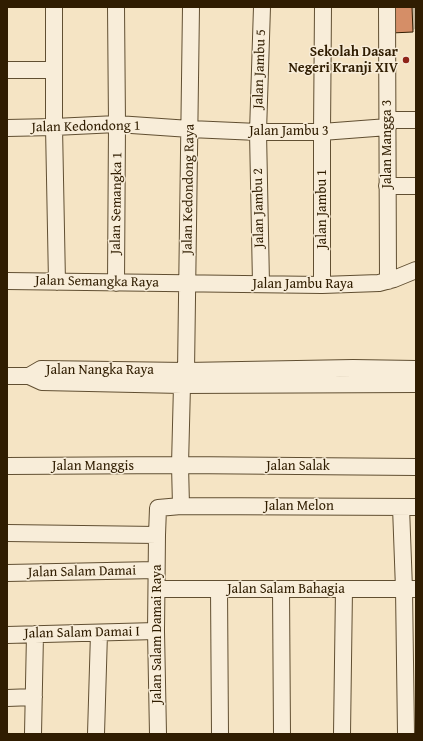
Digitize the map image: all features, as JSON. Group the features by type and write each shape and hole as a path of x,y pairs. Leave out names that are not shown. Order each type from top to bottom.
{"street":[{"path":"54,7 54,127 57,282"},
{"name":"Jalan Semangka 1","path":"116,7 116,283"},
{"name":"Jalan Kedondong Raya","path":"184,378 190,129 191,7"},
{"name":"Jalan Jambu 5","path":"258,132 262,7"},
{"name":"Jalan Jambu 1","path":"322,285 323,7"},
{"name":"Jalan Mangga 3","path":"387,7 388,281"},
{"path":"7,70 54,70"},
{"name":"Jalan Jambu 3","path":"190,129 258,132 322,132 416,120"},
{"name":"Jalan Kedondong 1","path":"7,128 117,124 190,129"},
{"name":"Jalan Jambu 2","path":"258,132 260,284"},
{"path":"387,186 416,186"},
{"name":"Jalan Jambu Raya","path":"187,284 322,285 379,283 416,270"},
{"name":"Jalan Semangka Raya","path":"7,281 187,284"},
{"path":"352,368 352,385"},
{"name":"Jalan Nangka Raya","path":"184,378 352,368 410,377"},
{"name":"Jalan Nangka Raya","path":"7,376 29,376 42,382 108,376 352,385 410,377"},
{"path":"181,506 180,465 184,378"},
{"name":"Jalan Manggis","path":"7,466 180,465"},
{"name":"Jalan Salak","path":"180,465 416,467"},
{"name":"Jalan Melon","path":"181,506 408,507"},
{"name":"Jalan Salam Damai Raya","path":"158,734 156,570 158,508 181,506"},
{"path":"406,734 411,654 408,507"},
{"path":"7,533 157,535"},
{"name":"Jalan Salam Damai","path":"7,573 156,570"},
{"name":"Jalan Salam Bahagia","path":"156,589 410,589"},
{"path":"219,589 220,734"},
{"path":"281,589 282,734"},
{"path":"342,734 344,589"},
{"name":"Jalan Salam Damai I","path":"7,635 156,631"},
{"path":"96,734 99,633"},
{"path":"33,734 35,634"},
{"path":"7,698 34,697"}],"building":[{"path":"391,7 412,7 413,32 391,33"}],"place":[{"name":"Sekolah Dasar Negeri Kranji XIV","path":"406,60"}]}
